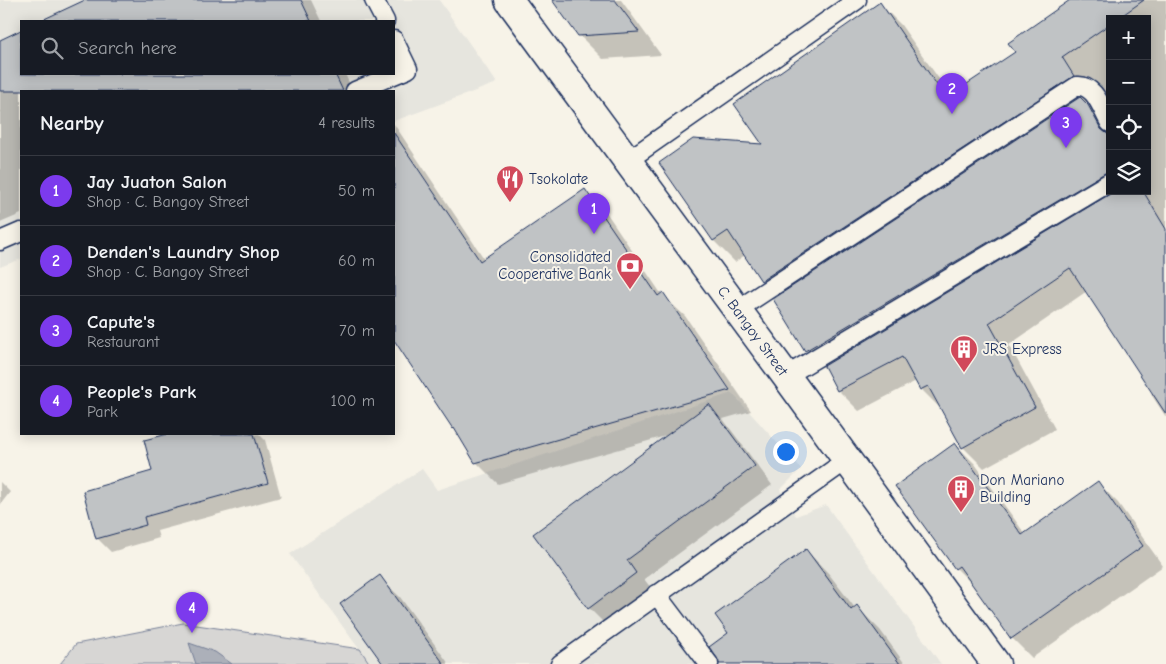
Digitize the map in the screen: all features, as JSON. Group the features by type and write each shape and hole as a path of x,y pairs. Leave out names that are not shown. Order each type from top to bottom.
{"main road":[{"name":"C. Bangoy Street","path":"509,0 996,664"}],"lane":[{"path":"374,0 384,20"},
{"path":"627,160 857,0"},
{"path":"395,42 408,69 395,74"},
{"path":"357,90 394,75"},
{"path":"737,310 1077,86 1088,88 1092,92 1106,116"},
{"path":"786,376 1106,184"},
{"path":"0,241 20,232"},
{"path":"560,664 847,460"},
{"path":"656,594 709,664"}],"shaded area":[{"path":"0,0 439,0 497,83 395,121 395,90 20,90 20,259 0,267"},
{"path":"732,393 801,469 780,490 796,516 826,505 941,664 370,664 290,554 422,469 437,490"},
{"path":"183,623 360,649 370,664 60,664 76,644"},
{"path":"189,643 215,652 232,664 196,664"}],"building":[{"path":"85,0 301,0 311,20 42,20"},
{"path":"552,0 615,0 639,32 578,36"},
{"path":"1070,0 1144,0 1123,15 1106,15 1106,27 1062,57 1074,76 761,281 728,231 713,241 659,163 693,139 762,144 734,104 880,2 946,98 1015,52 1008,43"},
{"path":"20,30 20,75 335,75 343,90 0,91 0,40"},
{"path":"1080,97 1088,105 1101,129 1106,133 1106,173 805,351 773,299"},
{"path":"395,134 480,261 585,189 658,296 663,292 730,390 475,463 395,342"},
{"path":"1108,195 1145,195 1166,229 1166,414 1070,268 989,323 1035,407 962,448 928,386 920,390 902,357 837,391 824,366"},
{"path":"709,404 755,466 627,560 636,573 588,609 533,534"},
{"path":"164,435 254,435 268,483 144,517 146,525 96,539 83,491 152,471 144,440"},
{"path":"955,443 1022,535 1098,481 1143,546 1011,639 959,566 955,569 895,486"},
{"path":"806,549 851,610 857,605 900,664 719,664 709,647 728,633 715,615"},
{"path":"380,575 444,664 383,664 340,604"}],"place":[{"name":"Denden's Laundry Shop","path":"952,114"},
{"name":"Capute's","path":"1066,148"},
{"name":"Tsokolate","path":"510,203"},
{"name":"Jay Juaton Salon","path":"594,234"},
{"name":"Consolidated Cooperative Bank","path":"630,290"},
{"name":"JRS Express","path":"964,373"},
{"name":"Don Mariano Building","path":"961,513"},
{"name":"People's Park","path":"192,633"}]}
